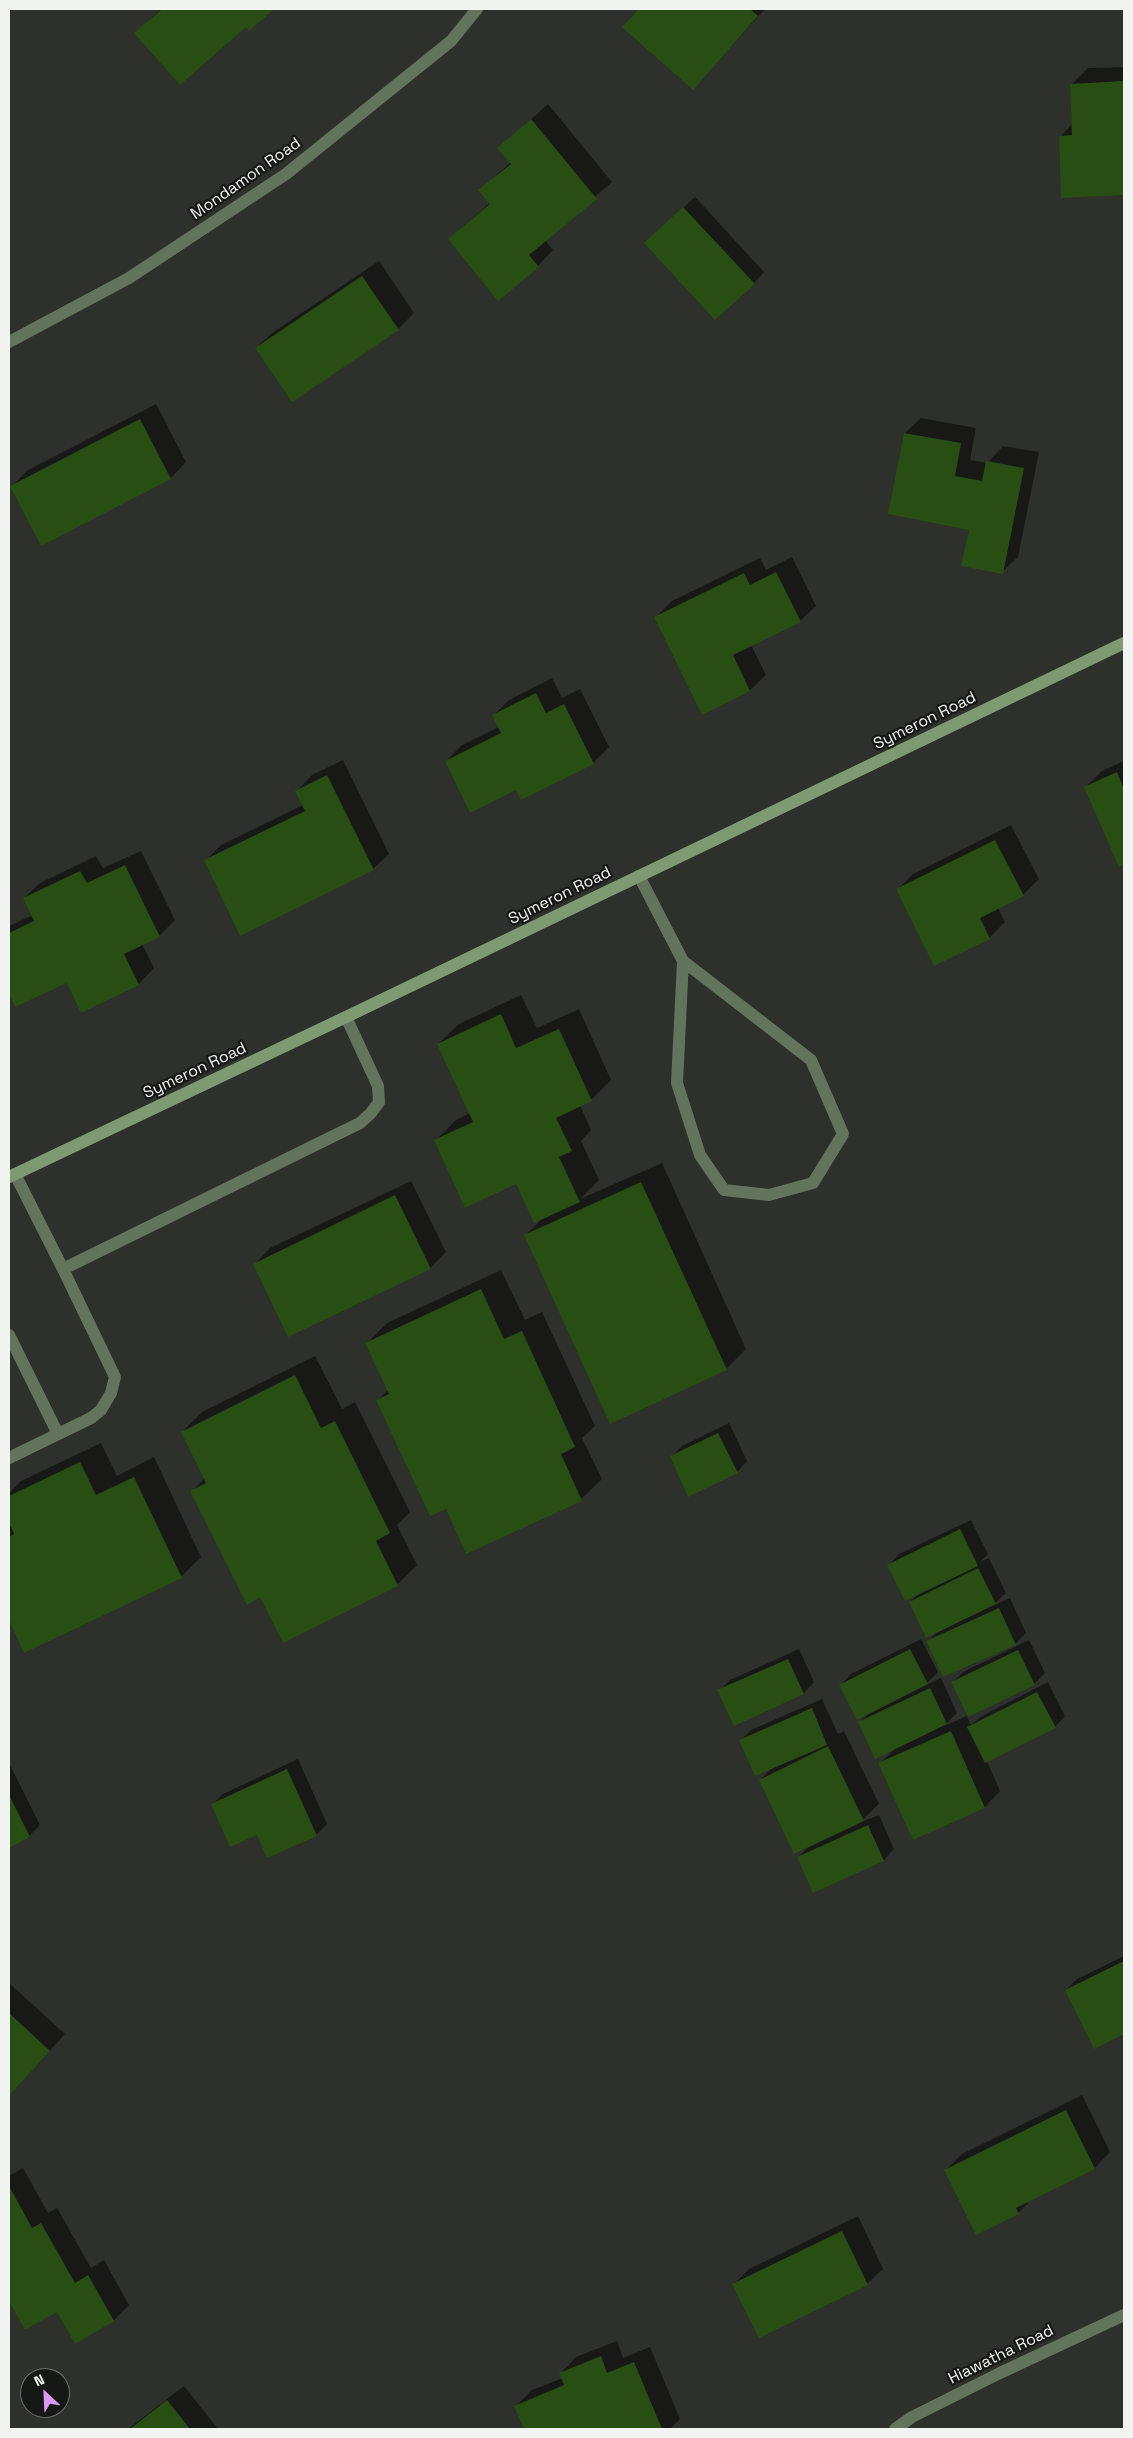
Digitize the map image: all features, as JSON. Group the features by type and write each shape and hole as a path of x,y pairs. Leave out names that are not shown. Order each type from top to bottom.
{"street":[{"name":"Mondamon Road","path":"9,342 129,278 286,174 450,41 478,9"},
{"name":"Symeron Road","path":"12,1175 346,1018 1124,643"},
{"path":"639,876 684,961 811,1060 842,1134 813,1183 769,1195 724,1190 700,1155 677,1083 684,961"},
{"path":"63,1268 360,1123 372,1113 379,1102 378,1086 346,1018"},
{"path":"9,1458 91,1418 101,1410 111,1393 115,1376 63,1268 12,1175"},
{"path":"9,1334 58,1434"},
{"name":"Hiawatha Road","path":"895,2429 912,2418 1000,2372 1124,2315"}],"building":[{"path":"162,9 274,9 249,31 246,27 180,85 134,33"},
{"path":"639,9 750,9 758,16 693,90 622,27"},
{"path":"1124,81 1124,195 1061,198 1059,136 1072,135 1070,84"},
{"path":"531,119 597,199 529,255 539,267 498,301 448,239 490,204 478,190 511,164 497,148"},
{"path":"683,207 755,284 715,320 644,243"},
{"path":"362,276 399,330 292,402 255,348"},
{"path":"140,419 171,479 41,546 10,486"},
{"path":"904,433 961,443 955,476 982,481 986,461 1024,468 1003,574 961,566 969,530 888,514"},
{"path":"776,572 801,622 733,655 750,691 702,715 654,617 744,573 750,585"},
{"path":"536,693 546,713 564,704 594,764 521,800 516,790 470,813 445,761 501,733 492,715"},
{"path":"1117,772 1124,789 1124,864 1119,867 1084,787"},
{"path":"327,775 374,870 240,936 204,860 305,811 295,791"},
{"path":"995,840 1024,896 980,918 990,939 934,966 896,889"},
{"path":"125,865 160,937 124,954 139,985 81,1013 67,983 15,1007 9,993 9,933 34,921 23,898 80,871 87,883"},
{"path":"501,1014 516,1048 559,1029 592,1101 556,1118 572,1151 559,1157 580,1202 534,1223 516,1184 465,1208 434,1140 473,1122 437,1044"},
{"path":"641,1182 727,1370 610,1424 524,1235"},
{"path":"395,1195 431,1269 288,1337 253,1264"},
{"path":"481,1289 504,1339 522,1331 575,1447 561,1454 582,1501 466,1554 446,1509 430,1516 376,1400 389,1394 365,1343"},
{"path":"295,1375 321,1428 335,1421 390,1533 376,1541 398,1586 283,1643 260,1597 247,1605 190,1491 206,1483 181,1432"},
{"path":"718,1433 738,1473 688,1497 670,1456"},
{"path":"80,1462 96,1495 134,1477 182,1578 24,1653 9,1620 9,1537 14,1534 9,1522 9,1496"},
{"path":"960,1529 978,1566 905,1601 887,1565"},
{"path":"978,1568 996,1604 926,1638 909,1602"},
{"path":"999,1608 1016,1645 943,1677 926,1641"},
{"path":"910,1649 928,1684 857,1720 839,1685"},
{"path":"1018,1650 1035,1685 968,1717 951,1682"},
{"path":"788,1659 804,1694 734,1726 717,1690"},
{"path":"930,1688 947,1724 875,1759 858,1722"},
{"path":"1037,1692 1056,1728 985,1763 967,1727"},
{"path":"812,1708 827,1745 755,1776 739,1740"},
{"path":"951,1731 985,1808 913,1840 878,1763"},
{"path":"828,1746 864,1821 794,1854 759,1780"},
{"path":"287,1769 317,1836 267,1858 257,1835 230,1847 211,1804"},
{"path":"9,1795 30,1837 9,1848"},
{"path":"868,1825 884,1861 813,1893 797,1857"},
{"path":"1124,1961 1124,2034 1094,2049 1065,1990"},
{"path":"9,2013 50,2051 9,2096"},
{"path":"1066,2110 1095,2169 1016,2208 1019,2214 976,2235 944,2170"},
{"path":"9,2186 32,2228 41,2223 75,2283 88,2275 114,2321 75,2344 57,2312 25,2330 9,2301"},
{"path":"842,2231 868,2285 759,2338 732,2284"},
{"path":"601,2356 607,2373 634,2362 662,2429 524,2429 514,2406 564,2385 559,2373"},
{"path":"167,2400 190,2429 130,2429"}]}
